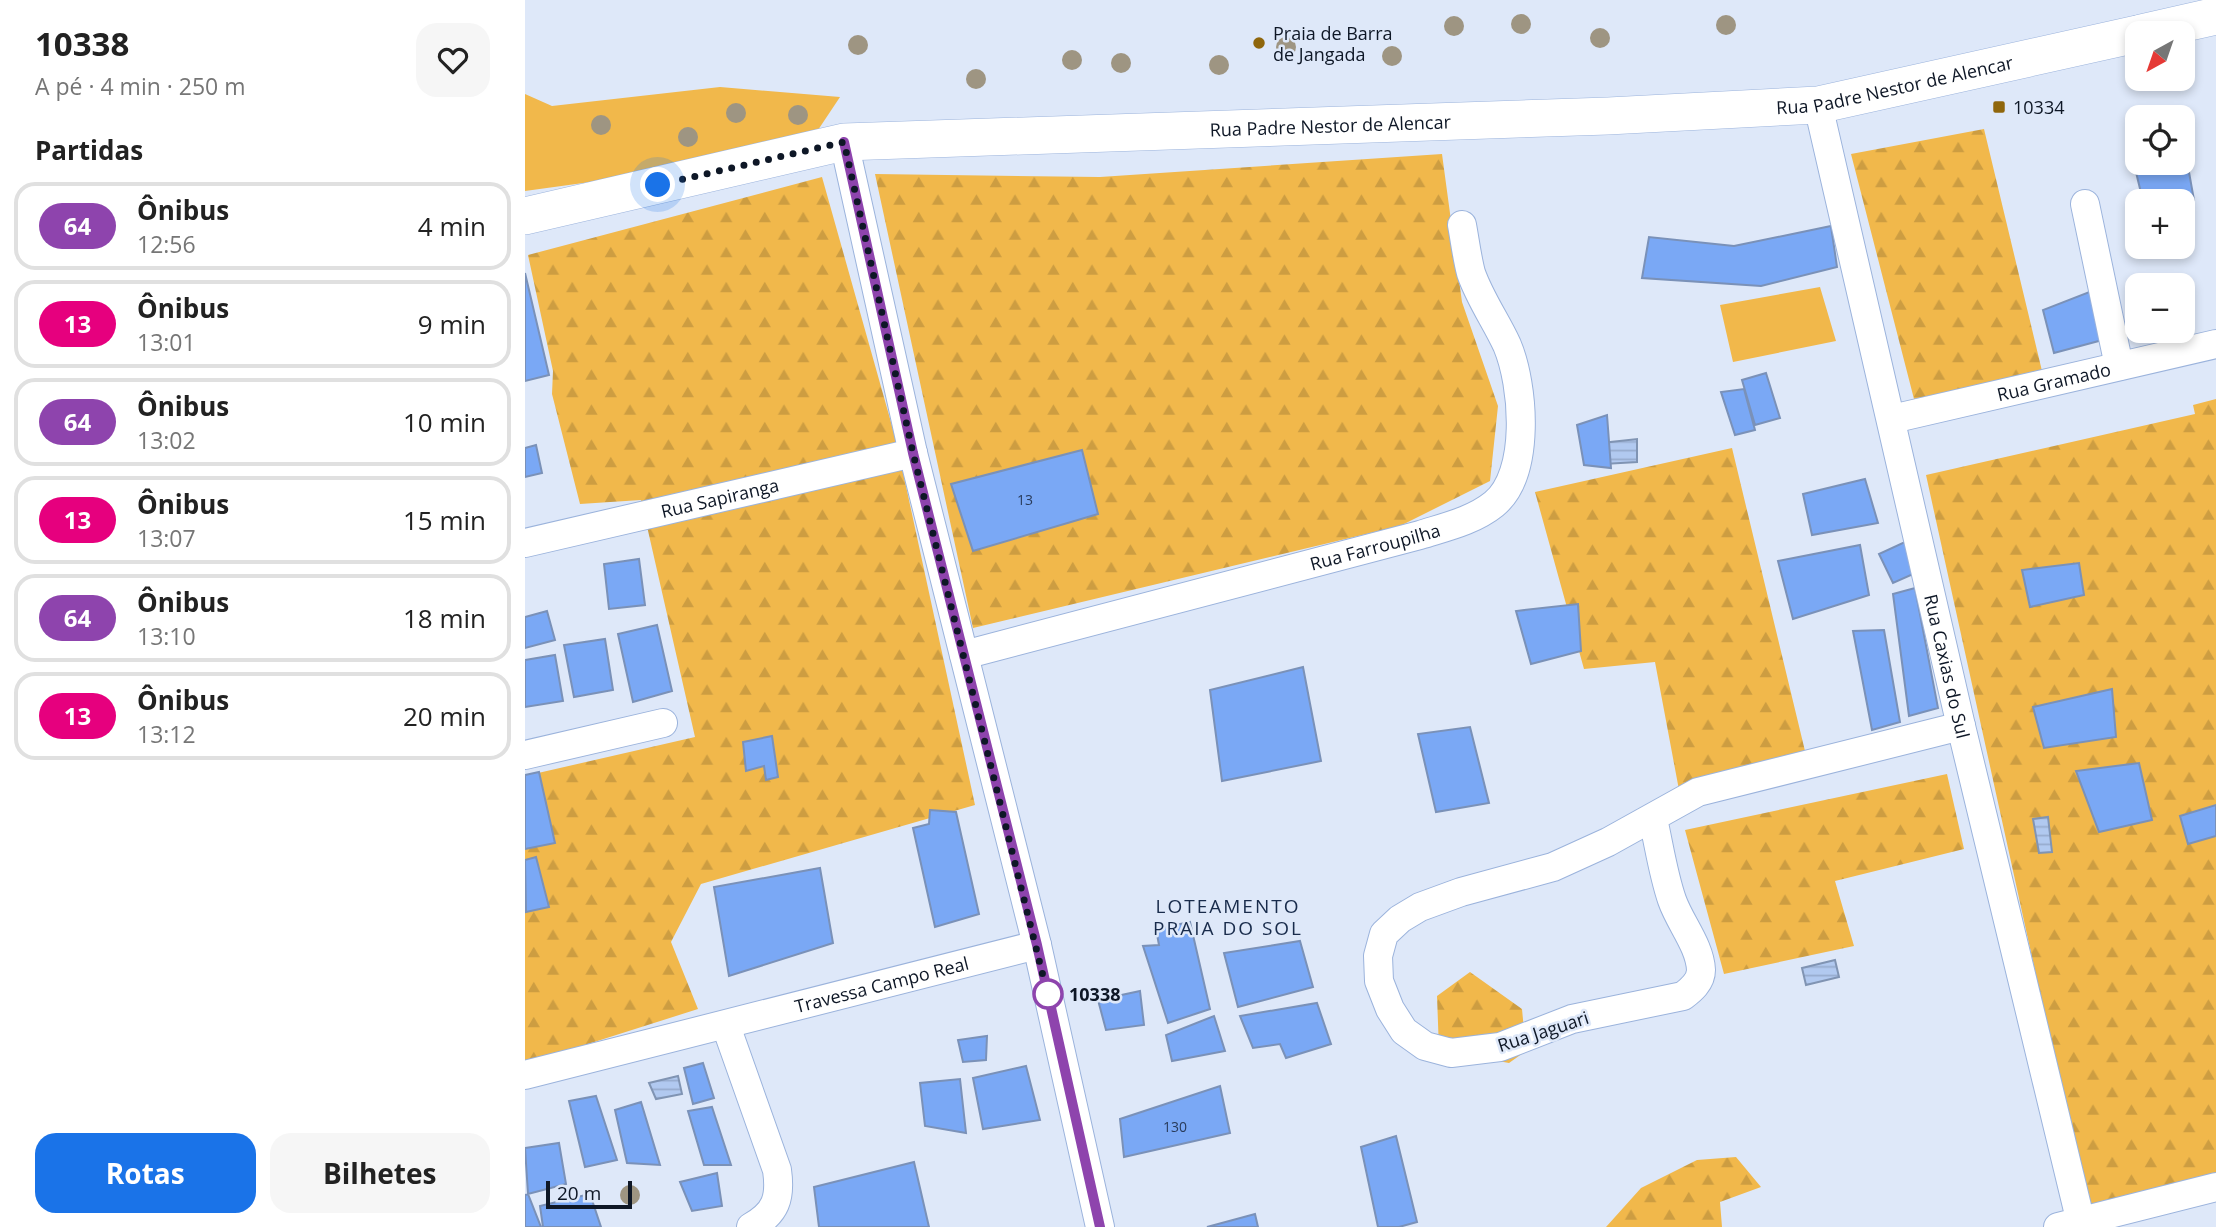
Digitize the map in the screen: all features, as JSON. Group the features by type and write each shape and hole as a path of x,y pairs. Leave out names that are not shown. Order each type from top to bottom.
{"main road":[{"name":"Rua Padre Nestor de Alencar","path":"2195,21 2216,16"},
{"name":"Rua Padre Nestor de Alencar","path":"525,216 844,142 1608,116 1818,105 2125,37"}],"street":[{"name":"Rua Caxias do Sul","path":"1818,105 1892,419 2074,1225"},
{"path":"844,142 913,453 1037,945 1100,1227"},
{"path":"2085,204 2119,366"},
{"name":"Rua Farroupilha","path":"964,655 1420,536 1479,514 1496,502 1514,474 1520,437 1517,381 1507,346 1471,272 1462,225"},
{"name":"Rua Gramado","path":"1892,419 2216,344"},
{"name":"Rua Sapiranga","path":"525,543 913,453"},
{"path":"525,755 663,723"},
{"name":"Rua Jaguari","path":"1653,819 1671,896 1698,953 1701,974 1694,988 1683,996 1572,1019 1500,1047 1451,1053 1426,1046 1404,1031 1390,1009 1379,981 1378,956 1384,934 1400,919 1420,907 1461,892 1553,867 1653,819 1677,803 1726,783 1961,726"},
{"name":"Travessa Campo Real","path":"525,1075 1037,945"},
{"path":"726,1026 777,1170 780,1190 777,1204 771,1212 751,1227"},
{"path":"2074,1225 2216,1187"}],"green space":[{"path":"720,87 840,97 818,130 656,173 525,191 525,94 552,106"},
{"path":"1984,129 2042,371 1914,399 1851,154"},
{"path":"1442,154 1462,302 1498,406 1490,481 1400,526 973,628 875,174 1100,177"},
{"path":"822,177 896,440 975,805 701,884 671,942 698,1009 525,1064 525,776 695,737 641,500 580,504 552,394 553,371 528,255"},
{"path":"1820,287 1836,341 1733,362 1720,305"},
{"path":"2216,399 2216,1180 2088,1212 1926,475 2195,414 2193,405"},
{"path":"1732,448 1805,751 1679,790 1655,662 1584,669 1535,492"},
{"path":"1947,774 1964,849 1835,881 1854,946 1724,974 1685,830"},
{"path":"1470,972 1522,1009 1526,1051 1509,1063 1439,1050 1437,996"},
{"path":"1736,1157 1761,1187 1720,1202 1722,1227 1606,1227 1641,1188 1697,1160"}],"water":[{"path":"1637,439 1637,462 1604,464 1602,443"},
{"path":"2048,817 2052,852 2039,853 2033,819"},
{"path":"1835,960 1839,977 1806,985 1802,968"},
{"path":"678,1076 682,1094 656,1099 649,1083"}],"building":[{"path":"2137,175 2190,175 2192,189 2140,189"},
{"path":"1831,226 1837,267 1761,286 1642,278 1649,237 1734,246"},
{"path":"525,273 549,375 525,381"},
{"path":"2097,289 2110,338 2054,353 2043,310"},
{"path":"1766,373 1780,418 1755,425 1742,380"},
{"path":"1744,389 1755,430 1735,435 1721,392"},
{"path":"1607,415 1611,468 1584,465 1577,425"},
{"path":"536,445 542,473 525,477 525,448"},
{"path":"1082,450 1098,514 973,551 951,484"},
{"path":"1865,479 1878,523 1812,535 1803,494"},
{"path":"1907,541 1920,571 1893,583 1879,554"},
{"path":"1860,545 1869,595 1793,619 1778,561"},
{"path":"639,559 645,605 609,609 604,564"},
{"path":"2079,563 2084,595 2030,607 2022,570"},
{"path":"1915,588 1938,708 1909,716 1893,594"},
{"path":"1578,604 1581,651 1531,664 1516,611"},
{"path":"547,611 555,640 525,648 525,617"},
{"path":"657,625 672,691 633,702 618,634"},
{"path":"1884,630 1900,722 1872,730 1853,631"},
{"path":"605,639 613,690 574,697 564,645"},
{"path":"555,655 563,701 525,707 525,660"},
{"path":"1303,667 1321,761 1222,781 1210,690"},
{"path":"2112,689 2116,737 2044,748 2033,707"},
{"path":"1470,727 1489,803 1436,812 1418,734"},
{"path":"772,736 778,777 766,780 764,766 746,771 743,742"},
{"path":"2139,763 2152,820 2099,832 2076,771"},
{"path":"539,772 555,843 525,849 525,775"},
{"path":"2216,805 2216,836 2188,844 2180,816"},
{"path":"930,810 956,812 979,914 935,927 913,828 929,824"},
{"path":"536,857 549,907 526,912 525,860"},
{"path":"820,868 833,943 729,976 714,887"},
{"path":"1190,922 1210,1009 1168,1023 1143,946 1159,945 1156,929"},
{"path":"1300,941 1313,987 1238,1007 1224,953"},
{"path":"1140,991 1144,1025 1106,1030 1098,1000"},
{"path":"1317,1003 1331,1044 1286,1058 1280,1044 1253,1048 1240,1016"},
{"path":"1214,1016 1225,1051 1172,1061 1166,1035"},
{"path":"987,1036 986,1060 963,1062 958,1040"},
{"path":"703,1063 714,1098 693,1104 684,1068"},
{"path":"1026,1066 1040,1120 983,1129 973,1078"},
{"path":"960,1079 966,1133 925,1126 920,1083"},
{"path":"1220,1086 1230,1133 1124,1157 1120,1119"},
{"path":"596,1096 617,1160 585,1167 569,1101"},
{"path":"641,1102 660,1165 627,1163 615,1110"},
{"path":"712,1107 731,1165 704,1165 688,1111"},
{"path":"1396,1136 1417,1222 1399,1227 1378,1227 1361,1147"},
{"path":"559,1143 566,1184 528,1194 525,1148"},
{"path":"914,1162 929,1227 819,1227 814,1187"},
{"path":"717,1173 722,1206 692,1211 680,1182"},
{"path":"528,1194 541,1227 525,1227 525,1195"},
{"path":"590,1194 601,1227 543,1227 540,1206"},
{"path":"1255,1214 1258,1227 1207,1227"}],"bus line":[{"name":"64","path":"844,142 913,453 1037,945 1100,1227"}],"place":[{"name":"Praia de Barra de Jangada","path":"1259,43"},
{"name":"10334","path":"1999,107"},
{"name":"10338","path":"1048,994"}],"district":[{"name":"LOTEAMENTO PRAIA DO SOL","path":"1228,917"}],"route":[{"path":"658,185 844,142 913,453 1048,994"}]}
